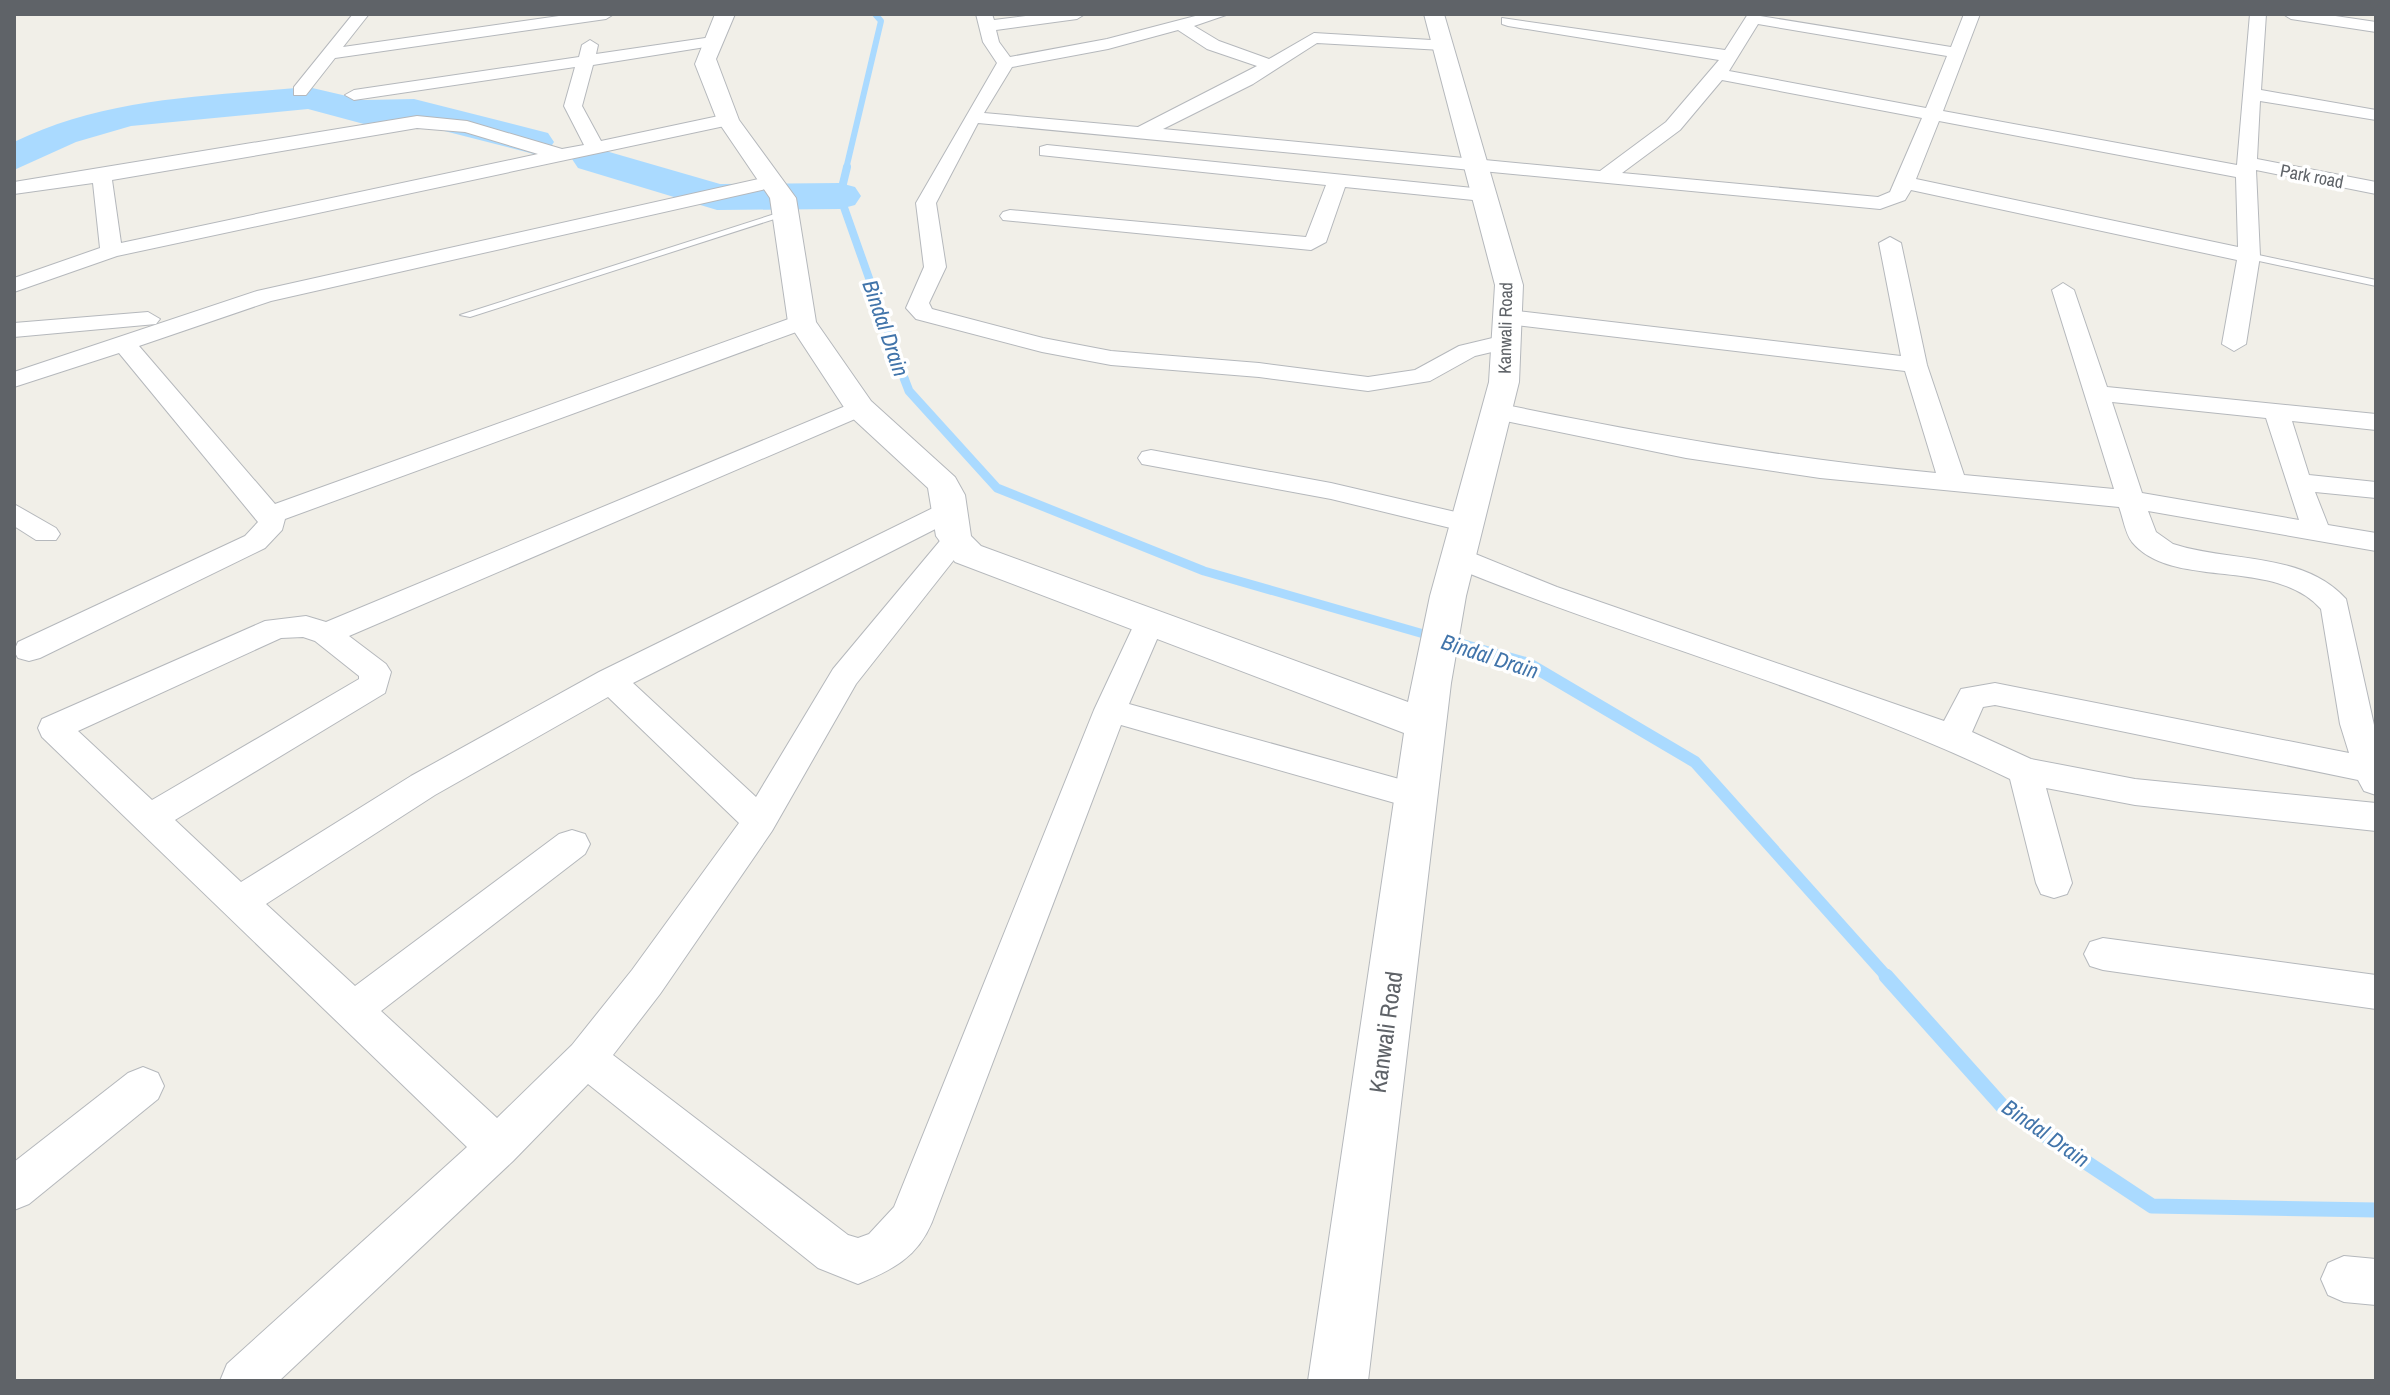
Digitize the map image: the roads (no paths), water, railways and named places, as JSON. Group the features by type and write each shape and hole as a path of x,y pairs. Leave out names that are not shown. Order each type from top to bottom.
{"street":[{"path":"300,91 361,14"},
{"path":"473,34 484,14"},
{"path":"330,54 599,14 587,59 572,95 573,118 595,147"},
{"path":"1006,63 985,20 1077,14"},
{"path":"1006,63 1039,59 1221,14"},
{"path":"972,117 1880,203 1898,196 1905,183 1972,14"},
{"path":"2234,344 2249,256 2247,168 2258,14"},
{"path":"2291,14 2376,27"},
{"path":"1602,178 1673,126 1718,74 1754,16 1958,53"},
{"path":"1508,21 1728,56"},
{"path":"1182,26 1213,45 1269,65"},
{"path":"1143,132 1322,37 1434,26"},
{"name":"Kanwali Road","path":"1338,1381 1428,704 1448,596 1504,382 1509,285 1434,26"},
{"path":"354,95 587,59 719,28"},
{"path":"719,28 706,64 728,120 783,198 802,322 860,408 943,484 951,499 952,526 968,554 1149,623 1236,651 1428,704"},
{"path":"1006,63 972,117 926,203 924,213 935,268 932,283 918,302 917,308 924,314 1042,345 1111,358 1259,370 1368,384 1421,376 1507,330 1915,365"},
{"name":"Park road","path":"1718,74 1934,115 2376,188"},
{"path":"2253,94 2376,115"},
{"path":"14,285 111,251 728,120"},
{"path":"14,188 417,122 467,127 558,155"},
{"path":"1047,151 1483,195"},
{"path":"102,176 111,251"},
{"path":"1010,216 1311,244 1315,242 1337,181"},
{"path":"14,380 231,307 313,285 772,182"},
{"path":"1905,183 2249,256"},
{"path":"1890,243 1915,365 1953,483"},
{"path":"2063,290 2128,499 2143,537 2150,544 2177,555 2301,580 2329,595 2335,606 2356,724 2373,776"},
{"path":"14,330 104,324 231,307"},
{"path":"270,515 802,322"},
{"path":"29,650 255,542 272,524 270,515 123,342"},
{"path":"2097,393 2376,422"},
{"path":"326,634 860,408"},
{"path":"1496,411 1686,450 1820,470 2128,499 2376,542"},
{"path":"2277,412 2318,534"},
{"path":"1151,458 1331,491 1467,523"},
{"path":"2298,482 2376,490"},
{"path":"14,513 46,534"},
{"path":"239,902 447,771 610,680 810,576 952,526"},
{"path":"244,1381 498,1147 586,1058 646,982 760,821 844,677 952,526"},
{"path":"1458,558 1562,599 1953,737 2025,771 2135,792 2376,817"},
{"path":"586,1058 834,1252 858,1261 884,1251 910,1222 1110,710 1149,623"},
{"path":"150,818 374,685 375,672 326,634 306,626 276,628 54,728 498,1147"},
{"path":"610,680 760,821"},
{"path":"1953,737 1972,697 1995,694 2373,776"},
{"path":"1110,710 1416,796"},
{"path":"2025,771 2054,883"},
{"path":"353,1010 572,844"},
{"path":"2103,954 2376,992"},
{"path":"14,1189 143,1086"}],"lane":[{"path":"466,315 785,214"},
{"path":"2249,256 2376,283"}],"waterway":[{"name":"Bindal Drain","path":"846,169 881,21 875,14"},
{"path":"14,158 62,134 128,115 308,98 364,112 414,111 534,142"},
{"path":"592,159 708,194"},
{"name":"Bindal Drain","path":"847,167 840,196 905,380"},
{"path":"789,197 840,196"},
{"path":"717,197 775,197"},
{"name":"Bindal Drain","path":"904,378 909,391 997,488 1204,571 1458,644"},
{"name":"Bindal Drain","path":"1458,644 1529,664 1695,762 1888,978"},
{"name":"Bindal Drain","path":"1458,644 1462,645"},
{"name":"Bindal Drain","path":"1886,976 2004,1108 2152,1206 2376,1210"}]}
